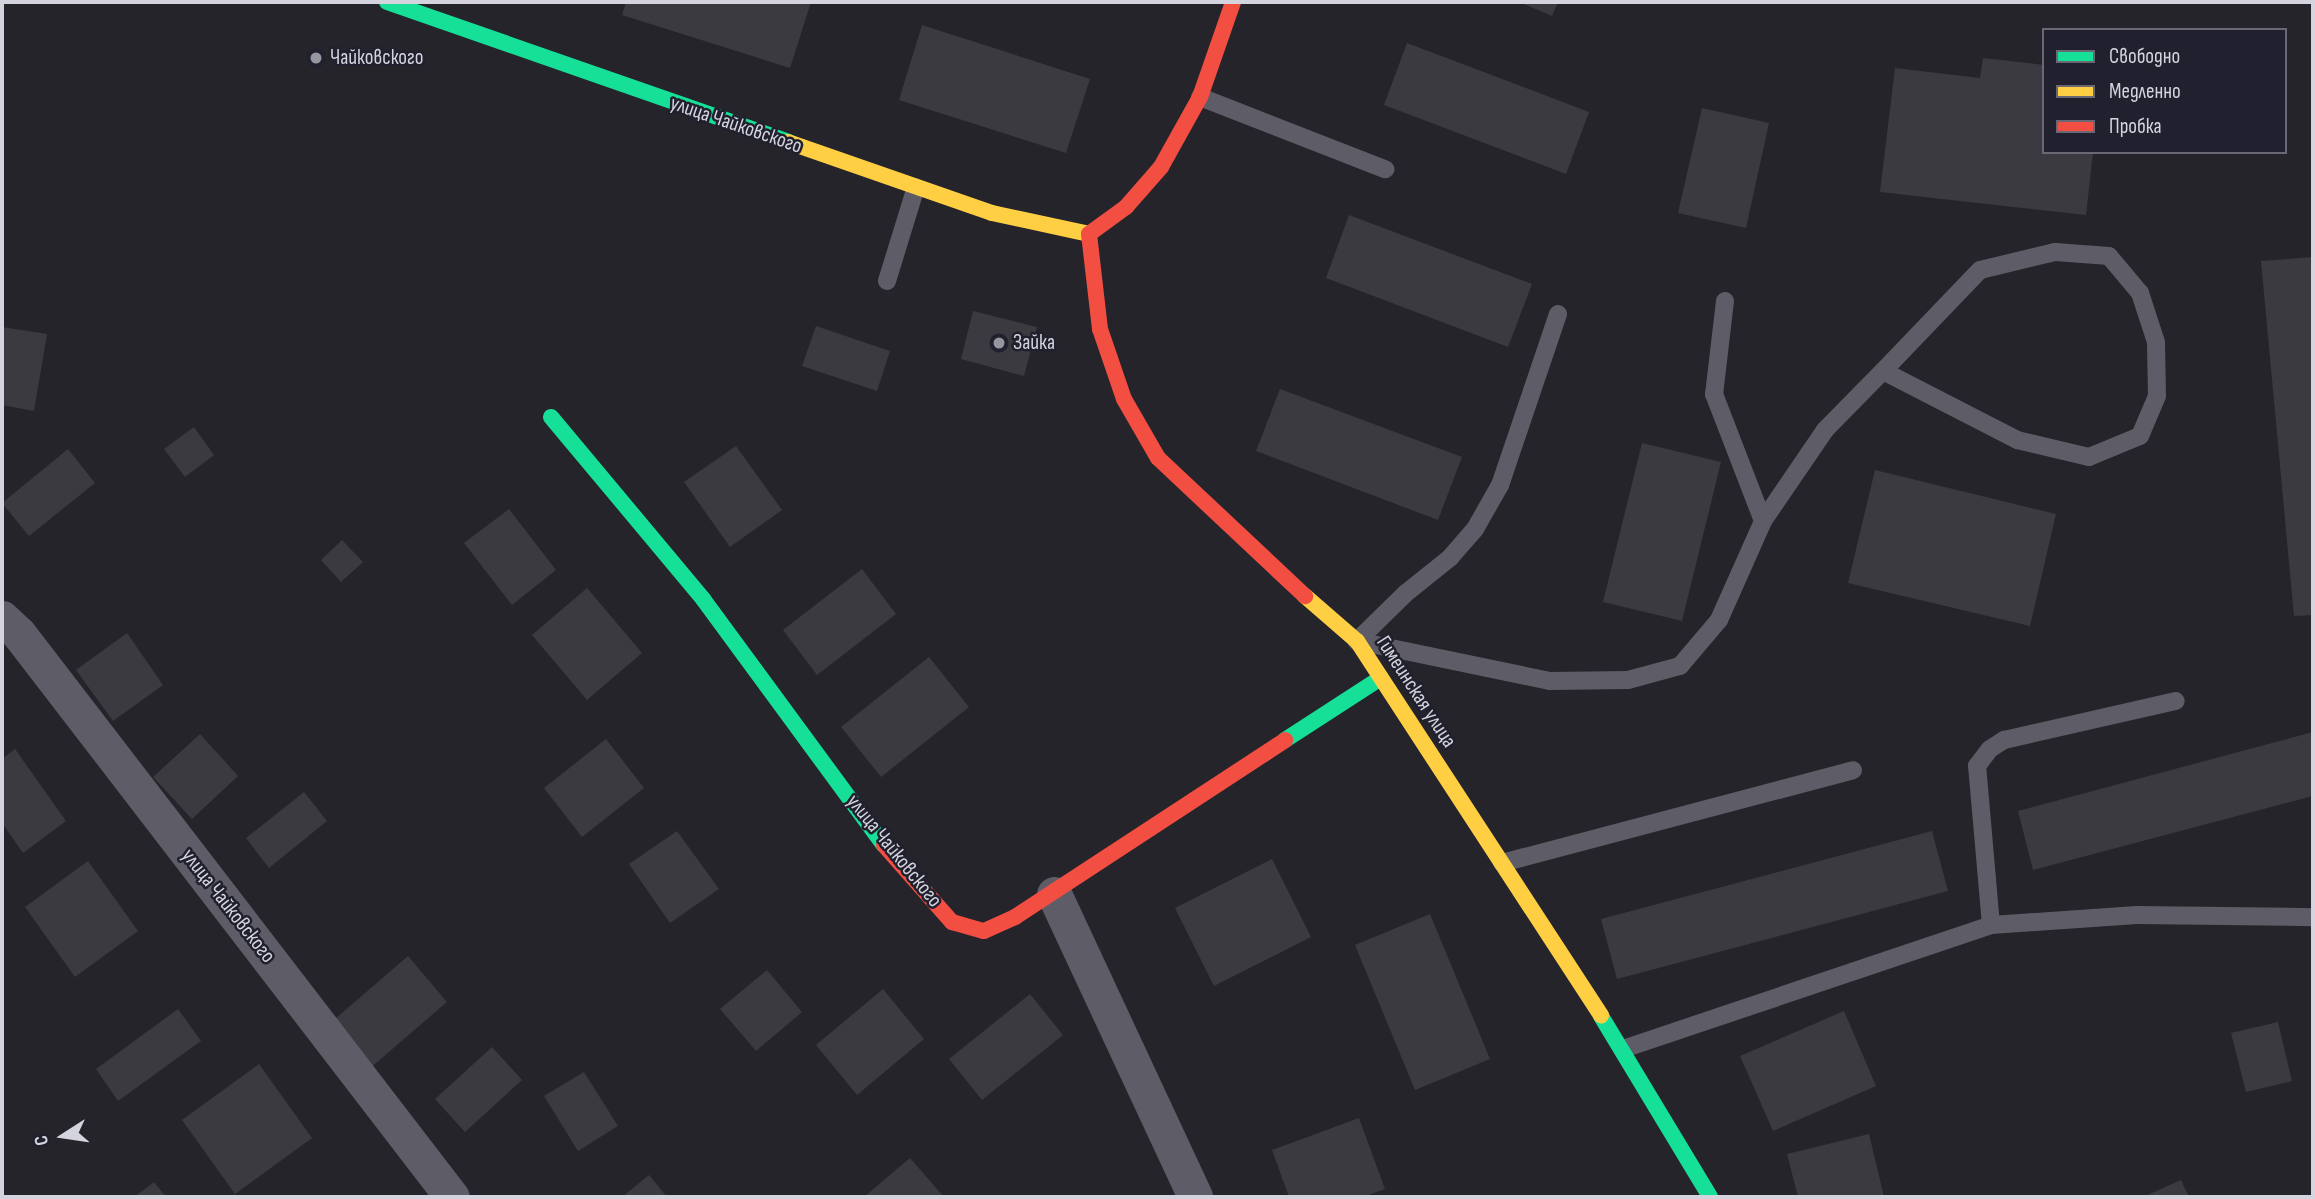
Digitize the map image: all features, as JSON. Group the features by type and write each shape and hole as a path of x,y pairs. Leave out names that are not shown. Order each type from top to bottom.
{"street":[{"name":"улица Чайковского","path":"387,2 992,213 1089,234"},
{"path":"1089,234 1126,207 1161,167 1200,97 1233,2"},
{"name":"Гимеинская улица","path":"1089,234 1100,329 1124,399 1158,458 1214,516 1357,641 1623,1049 1710,1197"},
{"name":"улица Чайковского","path":"551,417 704,599 889,852 952,922 984,931 1054,894 1381,678"},
{"name":"улица Чайковского","path":"2,618 28,645 452,1197"},
{"path":"1054,894 1195,1197"}],"lane":[{"path":"1200,97 1385,169"},
{"path":"887,281 916,187"},
{"path":"1357,641 1549,681 1628,680 1679,666 1719,620 1763,521 1825,430 1980,270 2055,252 2109,256 2140,293 2156,342 2157,396 2140,436 2089,457 2017,440 1883,371"},
{"path":"1724,301 1714,394 1763,521"},
{"path":"1357,641 1406,593 1451,557 1475,529 1500,485 1558,314"},
{"path":"1992,925 1978,766 1990,750 2004,740 2176,701"},
{"path":"1502,863 1853,770"},
{"path":"1623,1049 1992,925 2137,915 2313,917"}],"building":[{"path":"626,2 811,2 790,68 622,15"},
{"path":"1519,2 1558,2 1552,16"},
{"path":"922,25 1090,79 1066,153 899,100"},
{"path":"1407,43 1589,112 1566,174 1384,105"},
{"path":"1983,58 2042,65 2042,154 2093,154 2086,215 1880,192 1895,68 1980,78"},
{"path":"1702,108 1769,123 1746,228 1678,213"},
{"path":"1349,215 1532,284 1508,347 1326,278"},
{"path":"2313,257 2313,615 2294,616 2261,261"},
{"name":"Зайка","path":"973,311 1037,327 1024,376 961,359"},
{"path":"816,326 890,351 877,391 802,366"},
{"path":"2,327 47,334 34,411 2,405"},
{"path":"1280,389 1462,457 1438,520 1256,451"},
{"path":"194,427 214,455 185,477 164,449"},
{"path":"1642,443 1721,462 1682,621 1603,602"},
{"path":"736,446 782,510 730,547 684,482"},
{"path":"68,449 95,483 29,536 2,503"},
{"path":"1875,470 2056,514 2030,626 1848,583"},
{"path":"509,509 556,570 512,605 464,543"},
{"path":"342,540 363,562 341,582 321,560"},
{"path":"862,569 896,614 817,675 783,630"},
{"path":"587,588 642,653 587,700 532,635"},
{"path":"127,633 163,685 113,721 76,670"},
{"path":"929,657 969,707 881,777 841,727"},
{"path":"2313,732 2313,796 2033,870 2018,811"},
{"path":"200,734 238,776 192,819 153,777"},
{"path":"606,739 644,788 582,837 544,788"},
{"path":"15,749 66,821 23,853 2,823 2,759"},
{"path":"304,792 327,821 269,868 246,838"},
{"path":"677,831 719,889 670,923 629,864"},
{"path":"1932,831 1948,891 1617,979 1601,919"},
{"path":"1272,859 1311,937 1214,986 1175,908"},
{"path":"88,861 138,931 75,977 25,907"},
{"path":"1430,914 1490,1059 1415,1090 1355,945"},
{"path":"408,956 447,1002 368,1070 328,1025"},
{"path":"767,970 802,1012 756,1051 720,1009"},
{"path":"883,989 924,1039 857,1095 816,1045"},
{"path":"1030,994 1063,1035 982,1100 949,1059"},
{"path":"178,1009 201,1041 118,1101 96,1069"},
{"path":"1844,1011 1876,1086 1773,1131 1740,1056"},
{"path":"2278,1022 2292,1081 2246,1092 2231,1033"},
{"path":"492,1047 522,1080 465,1132 435,1099"},
{"path":"259,1064 312,1138 235,1194 182,1120"},
{"path":"584,1072 618,1126 578,1151 544,1096"},
{"path":"1359,1118 1385,1189 1363,1197 1289,1197 1272,1150"},
{"path":"1869,1134 1884,1197 1798,1197 1787,1154"},
{"path":"910,1158 944,1197 864,1197"},
{"path":"649,1175 667,1197 622,1197"},
{"path":"2181,1180 2189,1197 2143,1197"},
{"path":"154,1182 166,1197 134,1197"}],"traffic: fast":[{"path":"387,2 788,142"},
{"path":"551,417 703,599 884,845"},
{"path":"1285,740 1381,678"},
{"path":"1601,1016 1710,1197"}],"traffic: slow":[{"path":"788,142 992,213 1089,234"},
{"path":"1305,596 1357,641 1601,1016"}],"traffic: jam":[{"path":"1089,234 1126,207 1161,167 1200,97 1233,2"},
{"path":"1089,234 1100,329 1124,399 1158,458 1305,596"},
{"path":"884,845 952,922 984,931 1015,917 1285,740"}],"place":[{"name":"Чайковского","path":"316,58"},
{"name":"Зайка","path":"999,343"}]}
